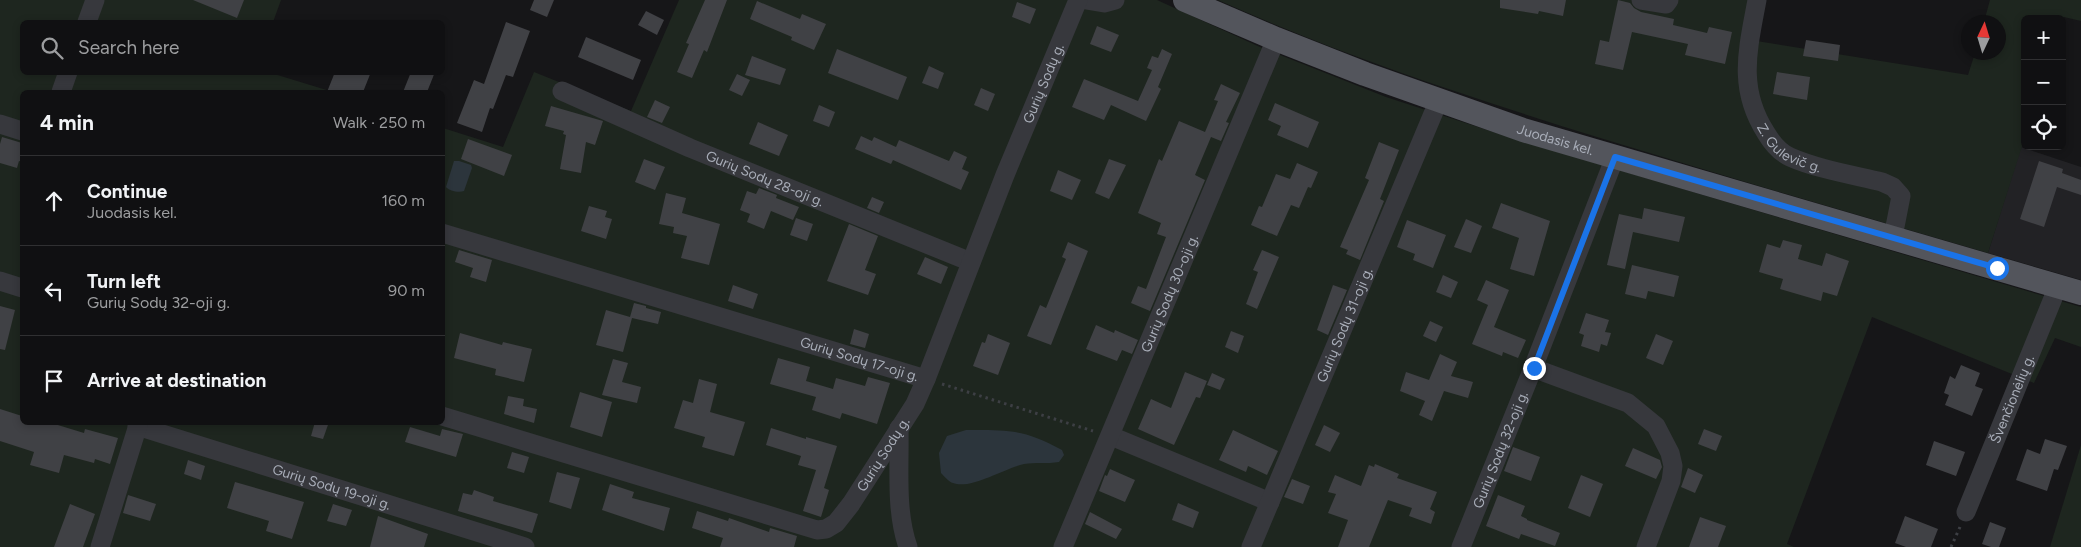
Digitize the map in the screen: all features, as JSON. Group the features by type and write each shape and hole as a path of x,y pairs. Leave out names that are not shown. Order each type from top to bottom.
{"main road":[{"name":"Juodasis kel.","path":"1185,0 1276,40 1438,102 1523,130 2081,293"}],"street":[{"path":"88,20 95,0"},
{"name":"Gurių Sodų g.","path":"445,417 808,527 824,538 851,504 915,404 1035,100 1078,0"},
{"path":"1086,0 1104,3 1115,0"},
{"path":"1641,0 1666,4 1669,0"},
{"name":"Z. Gulevič g.","path":"1757,0 1748,51 1747,90 1760,124 1773,145 1789,156 1882,182 1892,187 1901,196 1893,237"},
{"name":"Gurių Sodų 30-oji g.","path":"1063,547 1276,40"},
{"path":"62,90 67,75"},
{"name":"Gurių Sodų 28-oji g.","path":"562,91 690,148 971,262"},
{"name":"Gurių Sodų 31-oji g.","path":"1251,547 1438,102"},
{"path":"0,124 20,130"},
{"name":"Gurių Sodų 32-oji g.","path":"1461,547 1534,368 1615,157"},
{"name":"Gurių Sodų 17-oji g.","path":"445,235 926,379"},
{"path":"0,281 20,287"},
{"name":"Švenčionėlių g.","path":"1966,512 2058,286"},
{"path":"1534,368 1628,403 1644,415 1660,432 1670,453 1673,466 1670,481 1646,547"},
{"path":"100,547 138,425"},
{"name":"Gurių Sodų 19-oji g.","path":"141,425 525,547"},
{"path":"899,428 900,498 903,534 908,547"},
{"path":"1111,436 1270,502"}],"path":[{"name":"Gurių Sodų 17-oji g.","path":"926,379 1111,436"},
{"path":"1951,547 1966,512"}],"shaded area":[{"path":"0,0 281,0 274,20 20,20 20,75 278,75 326,90 20,90 20,425 445,425 445,129 503,147 534,72 631,111 679,0 1157,0 1260,47 1386,97 1524,142 2081,307 2081,347 2055,338 2034,383 1872,317 1787,544 1794,547 0,547"},
{"path":"1218,0 1751,0 1744,39 1968,75 1973,60 2006,60 2006,15 1986,15 1990,0 2081,0 2081,21 2066,17 2066,15 2021,15 2021,150 1988,253 1597,137 1405,74 1264,20"},
{"path":"2021,147 2021,150 2030,150 2081,167 2081,280 1988,253"},
{"path":"454,161 471,165 472,168 464,191 449,190 446,187"},
{"path":"966,430 993,430 1026,434 1062,450 1064,455 1059,462 1024,464 969,484 953,483 941,473 939,453 947,436"},
{"path":"2081,445 2081,547 2050,547"}],"building":[{"path":"193,0 244,0 237,18"},
{"path":"534,0 554,0 547,17 530,10"},
{"path":"705,0 727,0 707,52 704,50 692,78 677,72 689,44 686,43"},
{"path":"1500,0 1566,0 1563,16 1539,11 1538,14 1500,8"},
{"path":"1618,0 1630,3 1641,12 1674,19 1673,25 1707,33 1709,27 1732,32 1725,64 1685,55 1688,44 1632,32 1623,70 1595,64 1600,40 1609,42"},
{"path":"757,1 800,19 802,14 826,24 814,50 791,40 792,37 750,19"},
{"path":"1017,2 1036,9 1030,24 1012,17"},
{"path":"646,11 664,20 657,35 638,25"},
{"path":"506,22 530,31 513,77 506,75 493,109 490,108 482,132 457,123 474,80 484,84"},
{"path":"1097,26 1119,35 1111,52 1090,44"},
{"path":"586,37 641,60 633,80 578,57"},
{"path":"1806,40 1840,45 1838,61 1803,56"},
{"path":"837,49 907,77 898,100 828,73"},
{"path":"1162,49 1172,54 1158,87 1161,89 1146,121 1111,105 1104,120 1072,107 1084,79 1138,101 1152,70 1147,68 1152,56 1158,58"},
{"path":"752,56 786,69 780,85 745,75"},
{"path":"929,66 944,73 938,89 922,83"},
{"path":"1777,72 1810,77 1807,100 1773,94"},
{"path":"737,74 750,80 742,96 729,90"},
{"path":"334,75 370,75 364,90 328,90"},
{"path":"410,75 434,75 428,90 404,90"},
{"path":"1221,84 1240,93 1226,122 1229,123 1221,141 1211,137 1195,175 1205,180 1150,311 1131,303 1138,286 1146,289 1166,237 1157,234 1161,223 1138,213 1159,159 1162,161 1179,121 1205,132 1218,101 1214,100"},
{"path":"981,88 995,94 988,111 974,105"},
{"path":"655,100 670,107 662,123 647,117"},
{"path":"1275,103 1319,122 1308,148 1277,135 1281,126 1268,120"},
{"path":"819,105 835,112 829,127 813,121"},
{"path":"551,106 603,121 595,145 586,142 581,173 560,169 566,135 563,134 564,131 545,126"},
{"path":"758,122 788,135 779,156 749,144"},
{"path":"861,136 872,141 874,137 896,147 899,140 949,161 954,151 967,157 962,169 969,172 961,190 893,160 891,164 855,149"},
{"path":"2,137 20,142 20,161 17,168 0,163"},
{"path":"468,139 512,155 504,176 461,159"},
{"path":"1379,142 1399,150 1380,199 1384,201 1360,260 1346,254 1348,250 1340,247 1369,180 1365,178"},
{"path":"644,159 665,167 655,190 635,182"},
{"path":"1109,159 1126,165 1109,199 1095,193"},
{"path":"2039,161 2063,169 2062,173 2081,180 2081,195 2057,187 2044,227 2020,219"},
{"path":"1297,163 1318,172 1311,188 1308,187 1299,208 1291,205 1277,236 1251,225 1259,206 1262,207 1276,174 1290,179"},
{"path":"1058,170 1081,180 1072,200 1050,191"},
{"path":"759,188 777,195 776,198 799,207 793,220 771,211 764,229 747,222 750,214 740,210 747,191 756,194"},
{"path":"666,193 686,198 682,213 720,224 709,265 681,258 687,236 673,233 674,227 659,224"},
{"path":"872,197 884,202 879,213 867,208"},
{"path":"1501,203 1550,221 1534,276 1510,269 1519,238 1492,228"},
{"path":"589,206 607,211 605,217 612,219 606,239 581,231"},
{"path":"1644,208 1685,217 1679,242 1633,232 1625,269 1607,265 1619,214 1642,219"},
{"path":"796,218 813,224 807,241 790,235"},
{"path":"1466,219 1482,226 1471,253 1454,247"},
{"path":"1407,220 1446,235 1433,268 1413,260 1415,254 1397,247"},
{"path":"849,224 878,236 865,270 876,274 868,295 827,281"},
{"path":"1783,240 1802,245 1798,259 1822,266 1826,253 1849,261 1837,296 1823,292 1821,301 1780,289 1783,279 1759,272 1767,244 1780,248"},
{"path":"1068,242 1088,251 1051,345 1027,336 1040,305 1046,308 1066,259 1062,257"},
{"path":"459,250 492,260 486,282 470,277 473,268 455,262"},
{"path":"1262,250 1279,257 1257,309 1246,304 1258,272 1253,270"},
{"path":"925,257 948,267 941,284 917,274"},
{"path":"1632,265 1679,276 1674,297 1648,291 1646,299 1625,294"},
{"path":"1443,275 1458,282 1451,298 1436,292"},
{"path":"1486,280 1509,290 1494,327 1526,340 1518,358 1503,352 1502,356 1472,344 1488,305 1477,300"},
{"path":"733,285 758,294 753,309 728,301"},
{"path":"1333,285 1347,290 1328,335 1317,330"},
{"path":"634,303 661,312 658,324 632,318 623,352 596,345 606,310 630,317"},
{"path":"0,306 15,310 5,350 0,349"},
{"path":"1586,313 1609,320 1605,332 1611,333 1607,346 1601,344 1599,352 1581,346 1584,335 1579,333"},
{"path":"1430,321 1443,327 1436,342 1423,336"},
{"path":"1096,325 1114,333 1115,330 1138,340 1132,354 1122,350 1117,361 1086,349"},
{"path":"854,329 869,334 865,348 850,344"},
{"path":"1231,331 1244,336 1238,353 1225,347"},
{"path":"460,333 502,345 503,342 532,349 524,382 495,375 496,369 454,358"},
{"path":"988,334 1010,343 998,375 973,366 982,342 985,343"},
{"path":"1656,334 1673,341 1663,365 1646,358"},
{"path":"1440,354 1457,362 1451,376 1473,382 1468,398 1444,391 1432,421 1419,415 1425,401 1400,391 1406,372 1429,380"},
{"path":"778,358 810,367 806,381 833,389 836,378 865,386 868,377 890,383 877,424 842,413 840,419 812,410 816,397 770,384"},
{"path":"613,359 628,363 622,382 641,387 637,403 602,395"},
{"path":"1961,365 1980,373 1975,386 1983,389 1972,416 1945,405 1949,395 1944,393 1950,376 1955,379"},
{"path":"1185,372 1207,381 1200,398 1196,397 1174,445 1138,429 1151,399 1171,408"},
{"path":"1212,373 1225,379 1220,390 1207,385"},
{"path":"699,379 717,384 710,412 745,422 734,456 702,447 705,437 674,428 683,400 693,403"},
{"path":"580,392 612,402 602,437 570,427"},
{"path":"508,396 524,399 523,406 537,409 534,423 504,414"},
{"path":"0,409 20,415 20,425 58,425 84,433 85,429 118,438 110,464 95,459 94,463 64,455 59,473 30,465 34,452 0,441"},
{"path":"314,425 328,425 323,439 311,436"},
{"path":"1324,425 1340,433 1330,452 1315,445"},
{"path":"410,427 440,436 442,429 463,434 456,457 405,442"},
{"path":"771,428 837,446 824,488 829,490 821,517 803,511 816,470 798,465 801,456 766,445"},
{"path":"1704,429 1722,436 1716,451 1698,444"},
{"path":"1233,430 1278,451 1267,475 1248,466 1246,472 1219,460"},
{"path":"2045,439 2067,446 2058,470 2054,469 2047,491 2016,480 2027,449 2040,454"},
{"path":"1934,441 1965,452 1956,476 1926,465"},
{"path":"1513,447 1540,457 1531,481 1504,471"},
{"path":"1633,448 1660,460 1662,467 1656,479 1625,466"},
{"path":"512,452 529,457 524,473 507,468"},
{"path":"188,460 205,466 201,480 184,474"},
{"path":"1375,464 1399,474 1397,478 1437,492 1430,509 1435,512 1431,524 1409,516 1412,508 1388,500 1369,547 1338,547 1348,520 1328,513 1336,494 1328,492 1335,475 1361,486 1369,465 1374,467"},
{"path":"1688,468 1703,475 1695,493 1681,487"},
{"path":"1110,469 1135,480 1125,502 1099,491 1105,475 1107,476"},
{"path":"557,472 580,478 571,509 549,502"},
{"path":"1581,475 1603,484 1590,517 1568,508"},
{"path":"1292,479 1310,486 1303,504 1284,497"},
{"path":"235,482 304,502 292,539 266,531 269,521 227,508"},
{"path":"610,484 634,492 632,498 670,508 664,531 602,510"},
{"path":"474,490 494,497 493,501 538,514 532,533 458,511 463,493 472,495"},
{"path":"128,495 156,504 150,521 123,513"},
{"path":"1498,495 1525,506 1521,516 1527,520 1560,533 1555,546 1521,534 1519,539 1486,526"},
{"path":"1178,503 1199,512 1193,528 1172,520"},
{"path":"70,504 95,514 83,547 54,547"},
{"path":"333,504 352,510 346,526 327,521"},
{"path":"697,511 728,521 729,518 769,532 770,528 797,536 794,547 720,547 723,538 692,528"},
{"path":"1090,512 1122,529 1116,539 1085,524"},
{"path":"378,516 428,534 424,547 370,547"},
{"path":"1905,516 1938,529 1931,547 1906,547 1895,543"},
{"path":"1700,517 1726,526 1718,547 1689,547"},
{"path":"1990,522 2006,528 1999,547 1982,544"}],"route":[{"path":"1534,368 1615,157 1997,268"}]}
